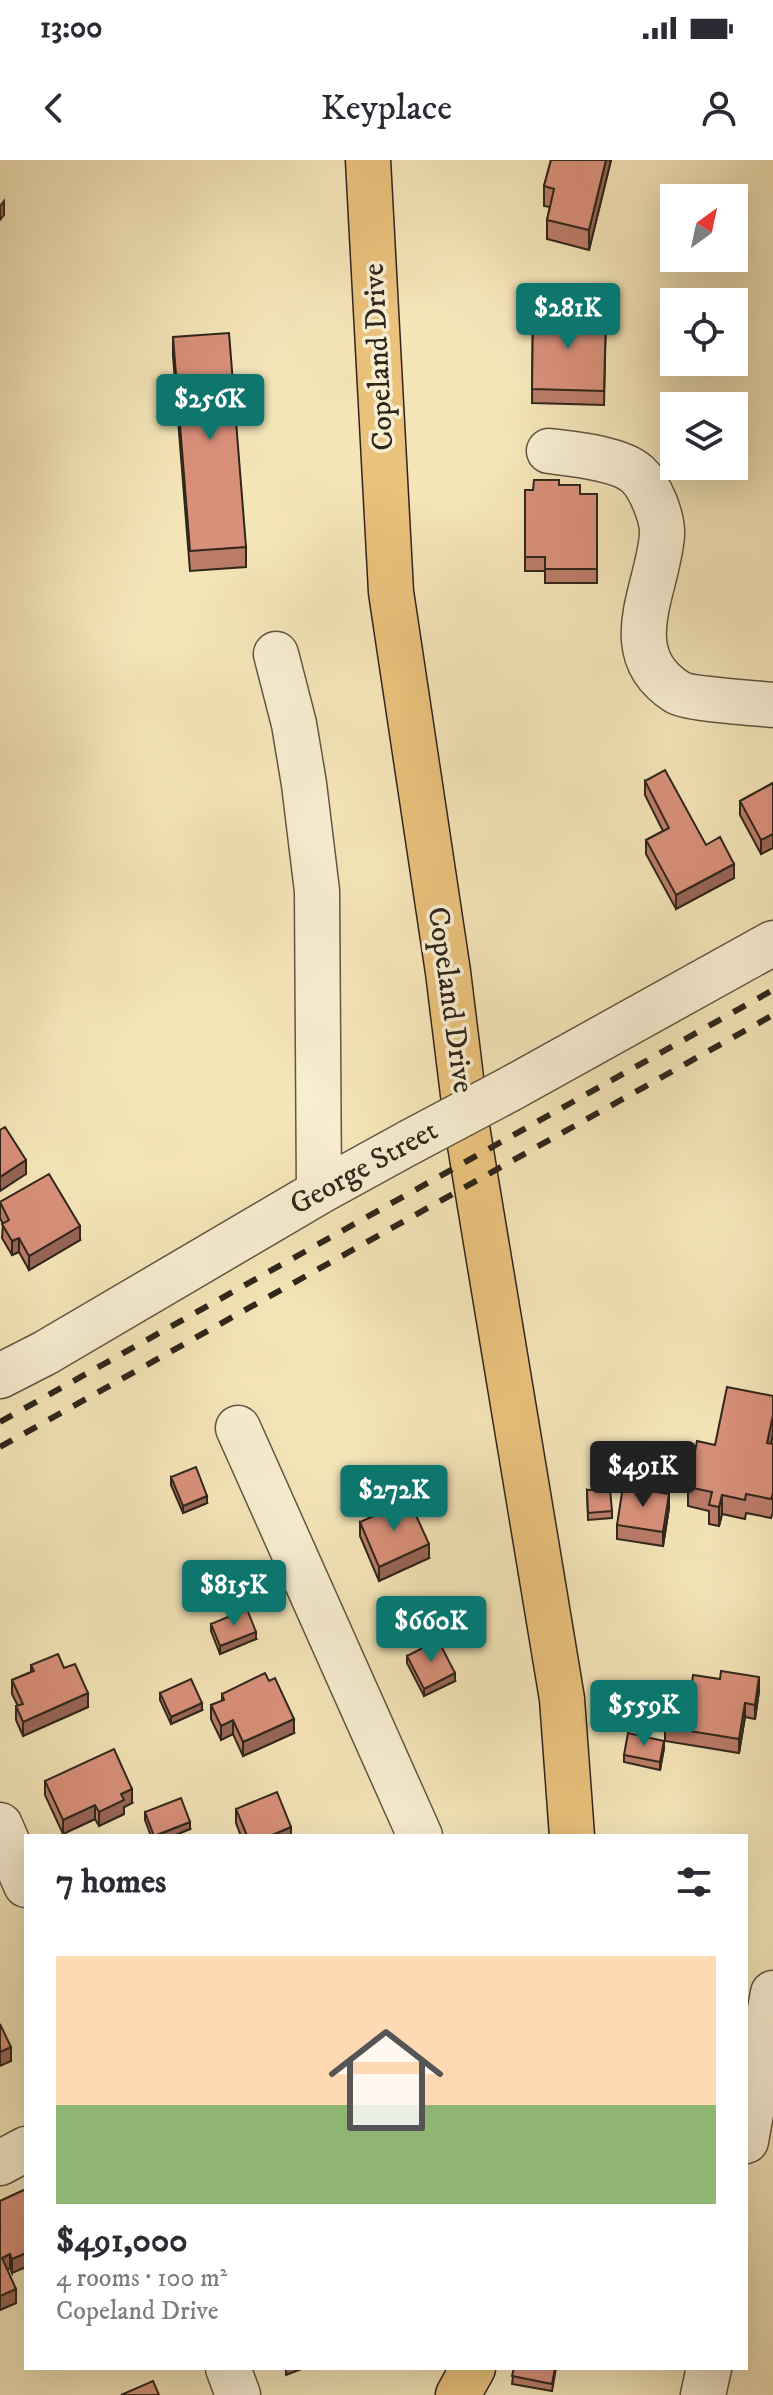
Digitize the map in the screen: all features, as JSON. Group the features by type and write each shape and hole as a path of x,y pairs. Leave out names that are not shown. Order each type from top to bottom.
{"main road":[{"name":"Copeland Drive","path":"368,160 391,592 448,972 467,1127 562,1699 572,1834"},
{"path":"458,2395 472,2370"}],"street":[{"path":"549,451 599,458 636,473 653,497 662,533 643,627 644,650 658,675 679,694 773,705"},
{"path":"276,654 294,724 317,891 319,1192"},
{"name":"George Street","path":"0,1376 45,1353 319,1192 773,943"},
{"path":"238,1428 419,1834"},
{"path":"0,1825 24,1880"},
{"path":"748,2130 773,1993"},
{"path":"0,2163 24,2150"},
{"path":"229,2370 238,2395"},
{"path":"703,2395 709,2370"}],"building":[{"path":"551,160 606,160 589,230 547,220 554,189 544,186"},
{"path":"533,310 606,314 604,391 532,389"},
{"path":"229,333 246,547 190,551 173,337"},
{"path":"534,480 559,480 559,485 580,485 580,494 597,494 597,569 545,569 545,557 525,557 525,490 533,490"},
{"path":"665,770 706,845 720,837 734,864 676,895 646,840 669,828 645,781"},
{"path":"773,783 773,834 761,840 740,801"},
{"path":"5,1127 26,1160 0,1177 0,1130"},
{"path":"49,1174 80,1226 29,1256 19,1238 12,1241 2,1224 9,1220 0,1202"},
{"path":"727,1387 773,1396 773,1415 767,1443 773,1444 771,1499 746,1494 745,1500 722,1495 719,1507 709,1505 712,1492 688,1487 697,1441 715,1445"},
{"path":"196,1467 207,1496 183,1506 171,1477"},
{"path":"623,1486 669,1494 663,1532 617,1525"},
{"path":"610,1489 612,1511 588,1513 587,1490"},
{"path":"409,1500 429,1544 379,1567 360,1522"},
{"path":"247,1609 256,1632 220,1646 211,1624"},
{"path":"438,1640 455,1673 424,1689 407,1656"},
{"path":"58,1654 64,1668 75,1664 88,1693 23,1722 16,1706 23,1704 12,1680 34,1671 31,1665"},
{"path":"721,1671 759,1677 755,1705 745,1703 739,1739 665,1727 669,1703 679,1704 683,1682 692,1683 693,1675 720,1679"},
{"path":"265,1673 269,1681 275,1678 294,1719 243,1742 233,1720 221,1726 211,1705 224,1700 222,1694"},
{"path":"191,1679 202,1703 171,1717 160,1693"},
{"path":"628,1733 664,1741 660,1762 624,1755"},
{"path":"114,1749 132,1789 121,1794 124,1800 99,1812 95,1805 63,1820 45,1781"},
{"path":"277,1792 291,1827 275,1834 246,1834 236,1809"},
{"path":"181,1798 190,1822 153,1834 145,1812"},
{"path":"0,2024 11,2047 0,2052"},
{"path":"24,2190 24,2254 12,2259 10,2254 2,2258 16,2289 0,2296 0,2201"},
{"path":"514,2370 555,2370 552,2384 512,2376"},
{"path":"153,2381 159,2395 121,2395"}],"railway":[{"path":"0,1422 773,990"},
{"path":"0,1447 773,1015"}]}
